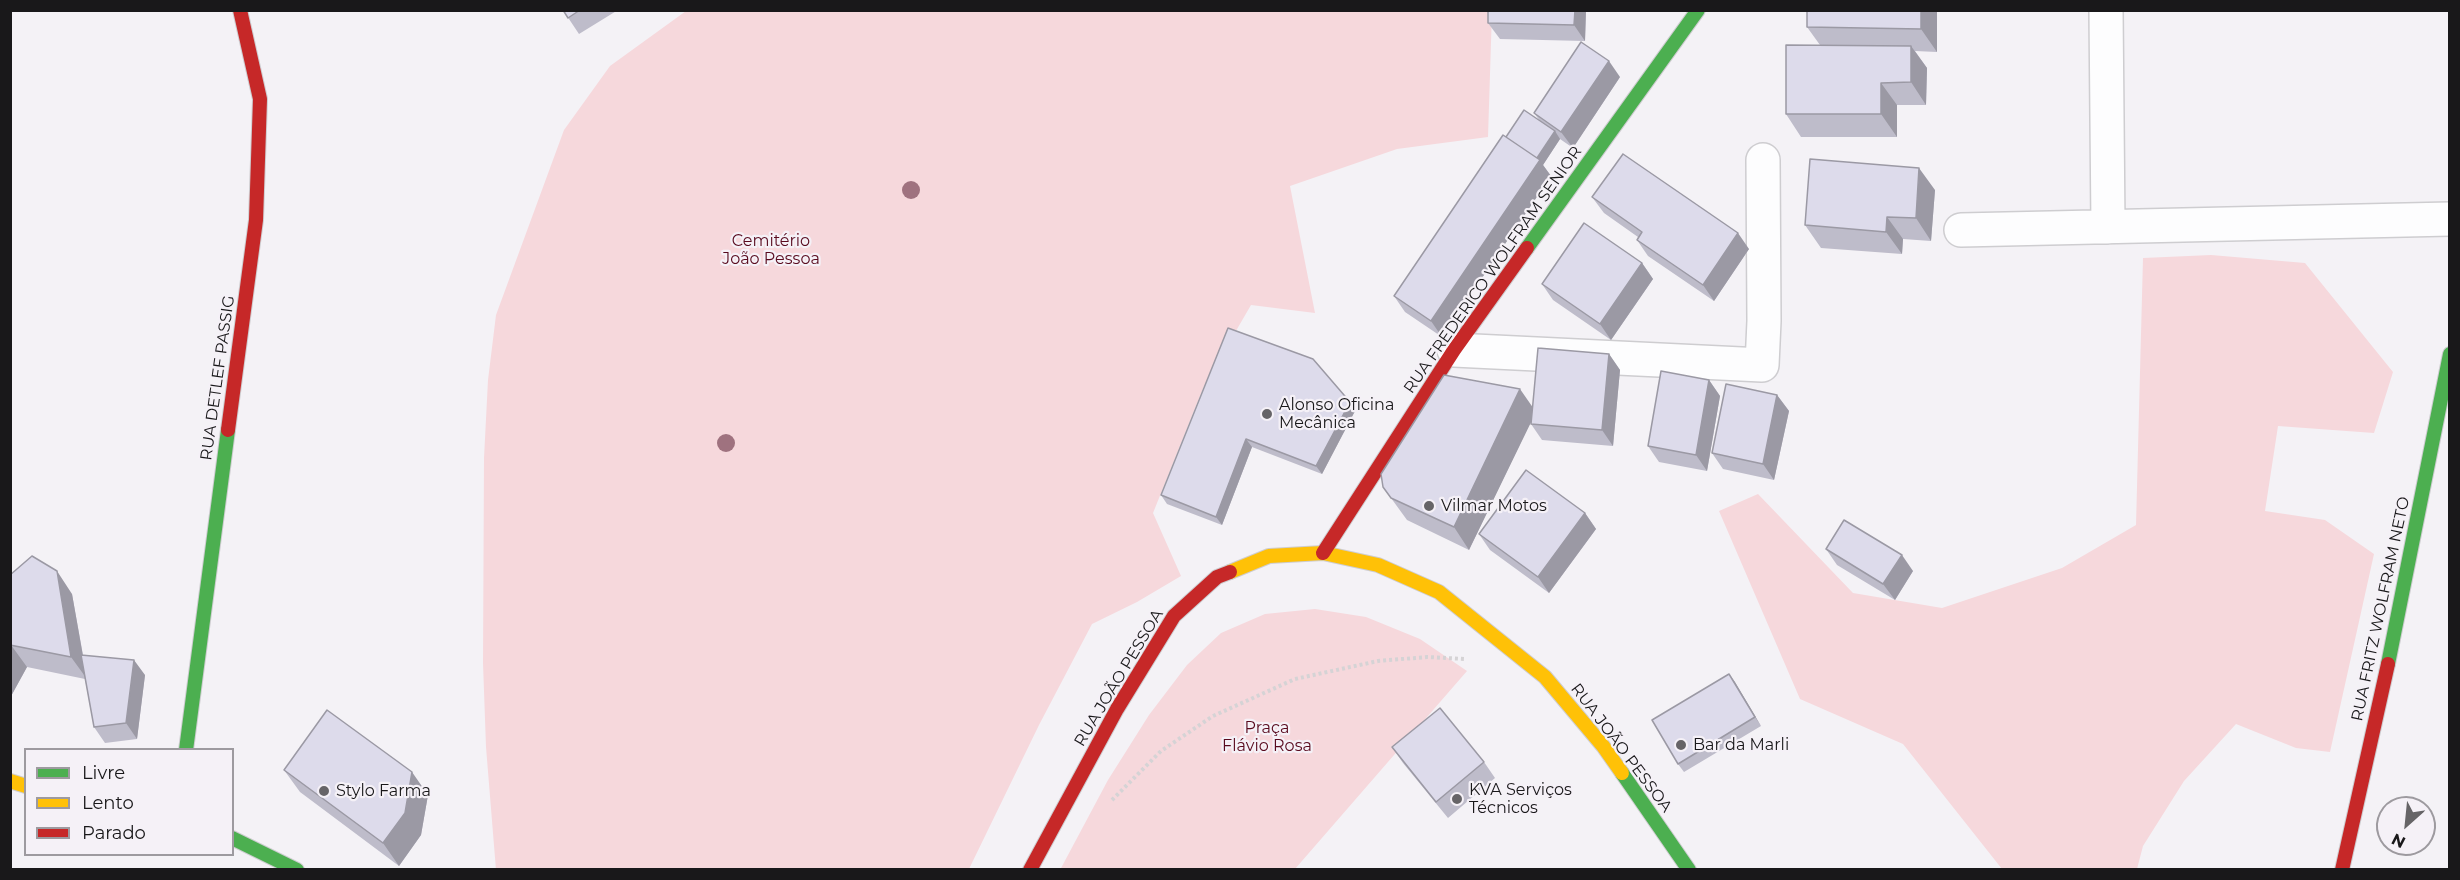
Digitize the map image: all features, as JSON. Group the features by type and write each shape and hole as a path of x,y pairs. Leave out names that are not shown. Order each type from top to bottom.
{"street":[{"name":"RUA DETLEF PASSIG","path":"186,748 256,220 260,99 240,10"},
{"name":"RUA FREDERICO WOLFRAM SENIOR","path":"1323,553 1454,350 1698,10"},
{"path":"2106,10 2108,227"},
{"path":"1454,350 1762,365 1763,160"},
{"path":"1961,230 2450,219"},
{"name":"RUA FRITZ WOLFRAM NETO","path":"2342,870 2388,665 2450,354"},
{"name":"RUA JOÃO PESSOA","path":"1030,870 1117,709 1174,616 1217,577 1269,556 1323,553 1378,565 1439,592 1545,677 1603,746 1689,870"},
{"path":"234,839 280,865"}],"path":[{"path":"1110,802 1161,751 1213,717 1294,679 1378,661 1427,657 1476,662"}],"green space":[{"name":"Cemitério João Pessoa","path":"686,11 1492,11 1488,137 1397,149 1290,186 1315,313 1251,305 1204,386 1153,513 1181,576 1137,602 1092,624 1039,725 969,869 496,870 486,747 483,663 484,458 488,380 496,315 564,130 610,66"},
{"path":"2211,255 2305,263 2393,372 2374,433 2278,426 2265,511 2325,520 2374,554 2330,752 2296,748 2236,724 2184,781 2143,846 2137,869 2002,869 1903,744 1800,699 1719,511 1758,494 1853,593 1942,608 2062,568 2136,525 2143,258"},
{"name":"Praça Flávio Rosa","path":"1315,609 1366,617 1420,639 1467,671 1295,869 1060,870 1108,780 1149,715 1187,665 1221,633 1265,614"}],"building":[{"path":"563,10 580,10 568,18"},
{"path":"1488,10 1575,10 1574,25 1488,23"},
{"path":"1807,10 1921,10 1921,29 1807,27"},
{"path":"1581,42 1609,61 1561,132 1534,113"},
{"path":"1786,45 1911,46 1911,82 1881,83 1881,114 1786,114"},
{"path":"1524,110 1555,131 1537,158 1506,137"},
{"path":"1503,135 1540,160 1431,321 1394,296"},
{"path":"1623,154 1738,233 1703,285 1637,240 1642,232 1592,197"},
{"path":"1810,159 1919,168 1916,218 1887,217 1886,232 1805,225"},
{"path":"1584,223 1642,263 1600,324 1542,284"},
{"path":"1228,328 1313,359 1350,402 1316,466 1246,439 1216,517 1161,495"},
{"path":"1538,348 1609,354 1602,430 1531,424"},
{"path":"1661,371 1709,380 1696,455 1648,446"},
{"path":"1444,375 1520,389 1454,527 1391,498 1383,487 1381,474"},
{"path":"1726,384 1777,395 1763,464 1712,453"},
{"path":"1526,470 1585,513 1538,577 1479,534"},
{"path":"1844,520 1902,555 1883,584 1826,549"},
{"path":"32,556 57,571 71,657 10,645 10,575"},
{"path":"81,655 134,660 126,723 94,727"},
{"path":"1729,674 1755,717 1678,764 1652,720"},
{"path":"1440,708 1484,762 1436,802 1392,747"},
{"path":"327,710 412,772 405,813 383,843 284,770"}],"traffic: fast":[{"path":"1527,248 1698,10"},
{"path":"2388,664 2450,354"},
{"path":"186,748 228,430"},
{"path":"1622,773 1689,870"},
{"path":"234,839 297,870"}],"traffic: slow":[{"path":"1230,572 1269,556 1323,553 1378,565 1439,592 1545,677 1603,746 1622,773"},
{"path":"10,781 24,785"}],"traffic: jam":[{"path":"228,430 256,220 260,99 240,10"},
{"path":"1323,553 1454,350 1527,248"},
{"path":"1030,870 1117,709 1174,616 1217,577 1230,572"},
{"path":"2342,870 2388,664"}],"place":[{"name":"Alonso Oficina Mecânica","path":"1267,414"},
{"name":"Vilmar Motos","path":"1429,506"},
{"name":"Bar da Marli","path":"1681,745"},
{"name":"Stylo Farma","path":"324,791"},
{"name":"KVA Serviços Técnicos","path":"1457,799"}]}
